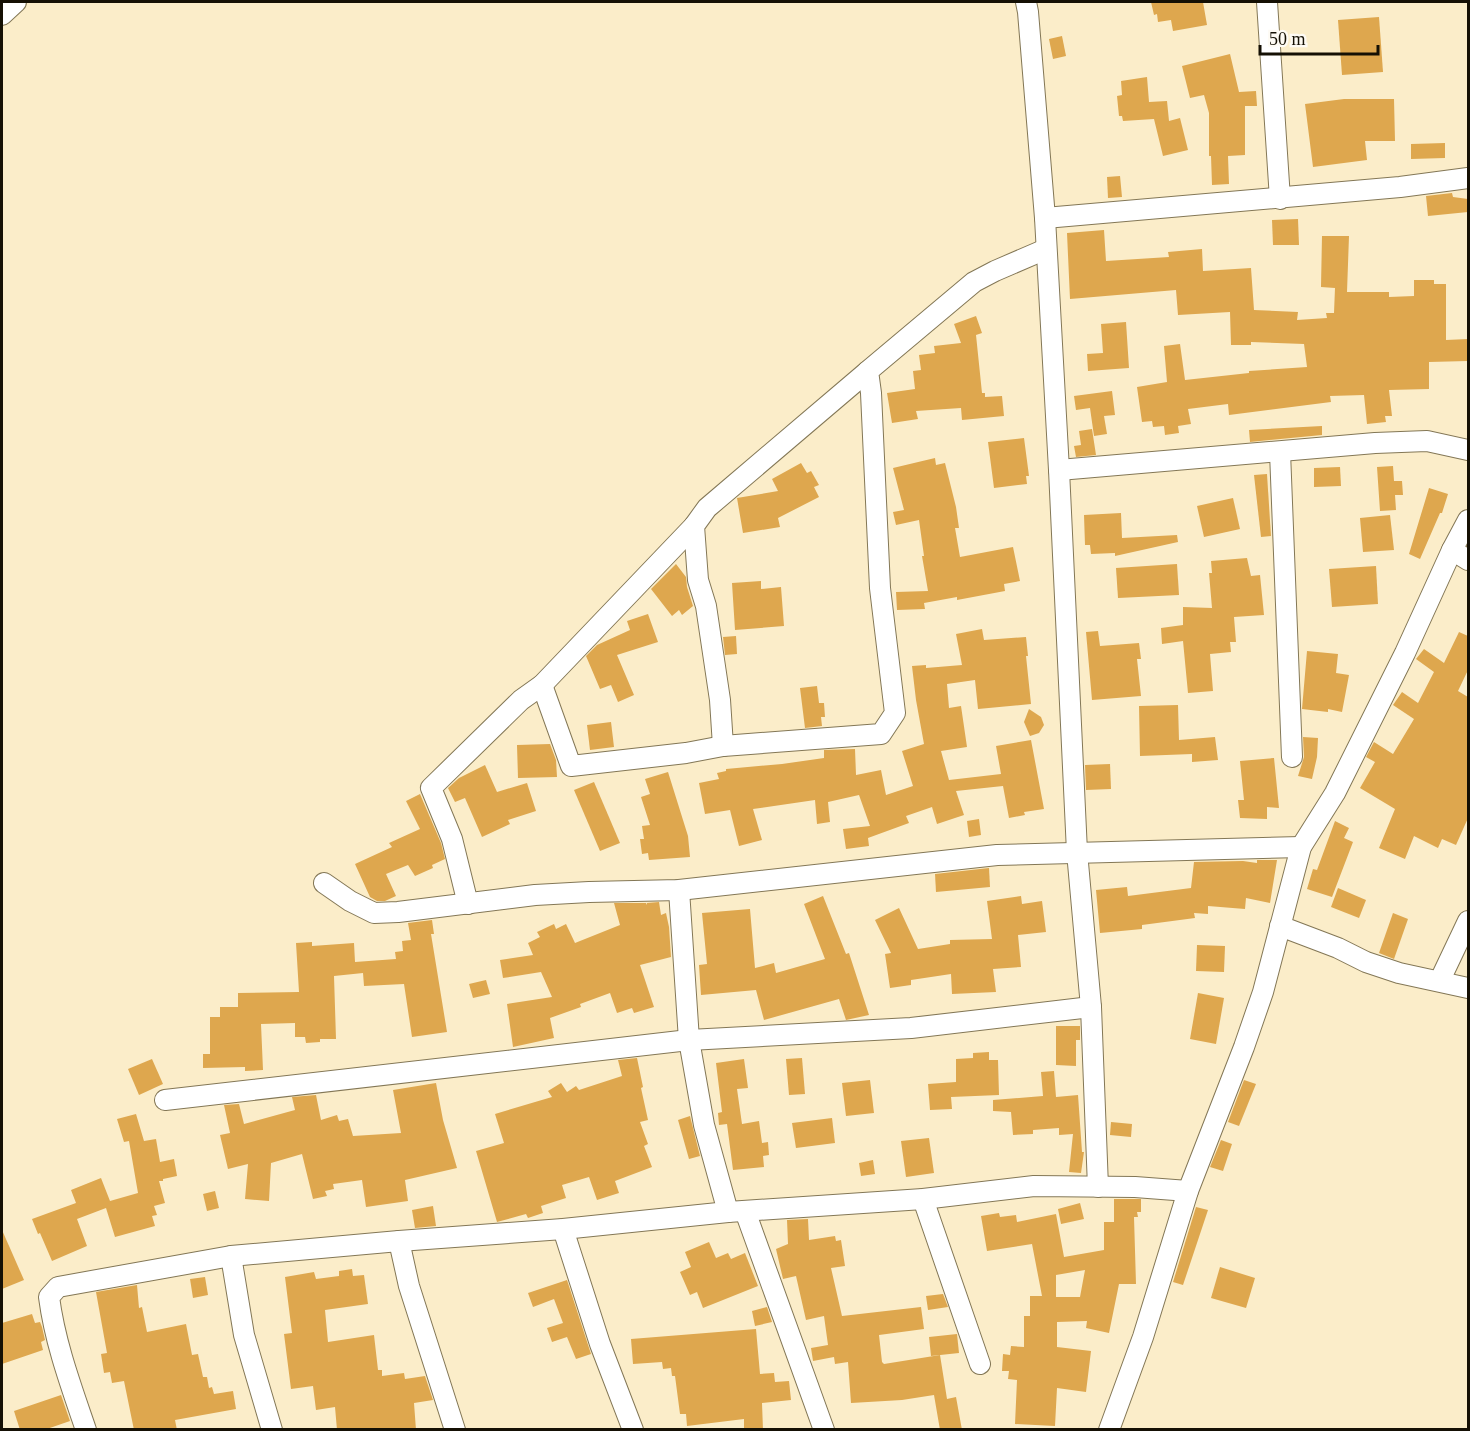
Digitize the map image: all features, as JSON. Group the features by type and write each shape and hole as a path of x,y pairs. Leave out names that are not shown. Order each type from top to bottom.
{"street":[{"path":"2,15 16,2"},
{"path":"1026,2 1045,218 1077,852 1091,1007 1098,1187"},
{"path":"1267,2 1280,199"},
{"path":"1045,218 1280,199 1468,178"},
{"path":"468,904 452,839 431,788 521,700 542,685 694,526 707,508 974,282 1046,249"},
{"path":"542,685 571,766 687,753 723,746 881,734 895,713 880,588 868,371"},
{"path":"1059,470 1375,442 1427,441 1468,450"},
{"path":"1280,452 1292,757"},
{"path":"1109,1430 1143,1337 1188,1191 1263,992 1301,847 1335,793 1406,652 1460,555 1468,519"},
{"path":"694,526 698,580 706,606 720,700 723,746"},
{"path":"324,883 350,901 374,913 535,895 679,890 997,855 1301,847"},
{"path":"679,890 689,1040 704,1125 824,1430"},
{"path":"1440,980 1468,921"},
{"path":"1280,926 1338,948 1366,962 1399,973 1440,980 1468,988"},
{"path":"165,1100 689,1040 911,1028 1091,1007"},
{"path":"86,1430 51,1318 48,1297 58,1287 231,1256 399,1240 563,1229 736,1211 923,1199 1034,1186 1135,1186 1188,1191"},
{"path":"923,1199 980,1364"},
{"path":"563,1229 600,1344 633,1430"},
{"path":"399,1240 409,1286 455,1430"},
{"path":"231,1256 244,1335 272,1430"}],"building":[{"path":"1151,2 1203,2 1207,25 1173,31 1171,20 1158,22"},
{"path":"1379,17 1383,72 1342,75 1338,20"},
{"path":"1062,36 1066,56 1053,59 1049,39"},
{"path":"1230,54 1239,92 1256,91 1257,106 1245,106 1245,155 1228,156 1229,184 1212,185 1209,113 1204,95 1190,98 1182,66"},
{"path":"1147,77 1149,102 1167,101 1169,121 1180,118 1188,150 1163,156 1154,119 1123,121 1122,116 1119,116 1117,96 1122,95 1121,81"},
{"path":"1344,99 1394,99 1395,141 1365,141 1367,160 1313,167 1305,104"},
{"path":"1445,143 1445,158 1411,159 1411,144"},
{"path":"1120,176 1122,197 1108,198 1107,177"},
{"path":"1452,193 1453,197 1468,199 1468,212 1428,216 1426,196"},
{"path":"1298,219 1299,245 1273,245 1272,220"},
{"path":"1104,230 1106,261 1169,257 1168,252 1202,249 1203,271 1251,268 1254,310 1298,312 1297,320 1327,318 1326,313 1334,313 1335,288 1321,287 1322,236 1349,236 1347,292 1389,292 1389,297 1414,296 1414,280 1434,280 1434,284 1446,284 1446,340 1468,339 1468,361 1429,362 1429,389 1389,390 1392,416 1385,416 1386,422 1367,424 1364,395 1330,396 1331,402 1229,415 1228,404 1188,409 1191,424 1178,426 1179,433 1165,435 1164,426 1153,427 1152,421 1142,422 1137,387 1167,382 1164,346 1180,344 1185,380 1249,373 1249,371 1307,367 1304,344 1251,342 1251,345 1231,345 1230,312 1178,315 1176,290 1070,299 1067,233"},
{"path":"976,316 982,333 976,335 982,393 985,393 985,397 1002,396 1004,416 962,420 961,408 916,411 918,419 892,423 887,393 915,389 913,371 921,370 919,355 935,353 934,346 961,343 954,324"},
{"path":"1126,322 1129,368 1088,371 1087,354 1103,353 1101,324"},
{"path":"1112,391 1115,415 1104,416 1107,434 1094,436 1090,408 1076,410 1074,396"},
{"path":"1322,426 1322,435 1250,442 1249,430"},
{"path":"1092,429 1096,455 1076,457 1074,446 1081,445 1079,431"},
{"path":"1024,438 1029,476 1026,476 1027,484 994,488 988,442"},
{"path":"935,458 936,465 945,463 956,507 959,528 955,528 960,557 1013,547 1020,581 1004,584 1005,591 957,600 957,597 924,603 925,609 897,610 896,592 928,591 919,520 896,525 893,512 904,510 893,468"},
{"path":"801,463 807,473 811,471 819,485 814,487 819,497 778,518 780,527 743,533 737,498 778,491 772,479"},
{"path":"1393,466 1394,481 1402,481 1403,495 1395,495 1396,510 1380,511 1377,467"},
{"path":"1340,467 1341,486 1314,487 1314,468"},
{"path":"1267,474 1271,536 1261,537 1254,475"},
{"path":"1429,488 1448,494 1442,513 1440,513 1420,559 1409,554"},
{"path":"1233,498 1240,529 1204,537 1197,506"},
{"path":"1121,513 1122,538 1177,535 1178,542 1115,556 1115,553 1091,554 1090,545 1085,545 1084,515"},
{"path":"1390,515 1394,550 1363,552 1360,518"},
{"path":"1247,558 1251,576 1260,575 1264,615 1234,617 1236,642 1230,642 1231,652 1210,654 1213,691 1188,693 1183,641 1162,644 1161,628 1183,625 1183,607 1212,608 1209,573 1212,573 1211,561"},
{"path":"676,564 686,577 693,606 682,615 679,610 672,616 651,589"},
{"path":"1177,564 1179,595 1118,598 1116,568"},
{"path":"1376,566 1378,604 1332,607 1329,569"},
{"path":"761,581 761,589 781,587 784,626 735,630 732,583"},
{"path":"648,614 658,642 617,655 634,695 618,702 611,685 600,689 586,656 597,645 630,630 627,621"},
{"path":"982,629 984,640 1026,637 1031,704 978,709 975,680 947,684 949,708 961,706 967,747 941,751 949,780 1001,774 996,746 1031,740 1044,809 1024,812 1025,815 1009,818 1003,786 956,791 964,815 937,824 932,807 906,816 909,823 868,838 869,846 846,849 843,829 870,826 859,795 828,802 830,822 817,824 815,800 753,809 762,840 739,846 730,810 705,814 699,783 719,779 717,773 726,771 726,769 824,758 824,750 855,749 856,775 881,770 886,795 913,786 902,751 924,744 912,666 926,665 926,668 962,665 956,634"},
{"path":"1098,631 1100,646 1139,643 1141,659 1137,659 1141,696 1092,700 1086,632"},
{"path":"1459,632 1468,636 1468,670 1458,691 1468,697 1468,818 1456,845 1442,839 1438,848 1414,836 1405,859 1379,848 1395,809 1360,788 1375,762 1366,757 1374,742 1393,754 1414,719 1393,705 1402,692 1418,703 1434,672 1416,659 1424,649 1444,663"},
{"path":"736,636 737,654 725,655 723,637"},
{"path":"1307,651 1338,654 1336,673 1349,675 1342,712 1328,709 1328,712 1302,709"},
{"path":"817,686 819,703 824,703 825,717 821,717 822,726 805,728 800,688"},
{"path":"1178,705 1179,740 1215,737 1218,760 1192,762 1192,754 1140,756 1139,706"},
{"path":"1029,709 1041,717 1044,725 1039,733 1030,736 1024,722"},
{"path":"611,722 614,747 590,750 587,725"},
{"path":"1303,737 1318,738 1312,779 1298,776 1304,757"},
{"path":"550,744 556,760 557,777 518,778 517,745"},
{"path":"1274,758 1279,808 1267,807 1267,819 1240,818 1238,800 1244,800 1240,761"},
{"path":"1110,764 1111,789 1086,790 1085,765"},
{"path":"485,765 497,792 527,783 536,811 508,820 510,824 482,837 465,798 455,802 448,788 459,778"},
{"path":"668,772 688,836 690,857 649,860 648,853 642,854 640,839 644,839 642,826 650,825 641,797 650,794 645,779"},
{"path":"594,782 620,843 600,851 574,790"},
{"path":"420,794 441,843 445,859 432,865 433,868 415,876 408,865 386,874 396,896 385,901 377,901 370,897 355,864 392,847 389,843 420,829 406,801"},
{"path":"979,819 981,835 969,837 967,821"},
{"path":"1335,821 1349,828 1344,838 1353,842 1332,897 1307,889 1313,869 1317,870"},
{"path":"1257,860 1277,860 1270,903 1246,898 1245,909 1208,906 1208,914 1194,913 1195,918 1142,925 1142,929 1100,933 1096,890 1127,887 1128,896 1191,888 1194,862 1257,863"},
{"path":"989,868 990,887 936,892 935,874"},
{"path":"1338,888 1366,900 1359,918 1331,907"},
{"path":"823,896 846,954 849,953 869,1015 846,1020 839,999 764,1020 756,990 701,995 699,965 707,964 702,913 750,909 755,968 774,963 776,973 825,959 804,904"},
{"path":"1021,896 1022,904 1042,901 1046,932 1018,935 1021,967 993,969 996,992 952,994 951,974 911,980 911,985 890,988 885,954 891,953 875,920 899,908 918,949 950,944 950,940 992,939 987,901"},
{"path":"659,902 661,915 666,913 671,957 640,965 654,1007 634,1013 632,1008 617,1013 610,993 550,1018 554,1038 513,1047 507,1004 552,997 541,972 503,978 500,960 533,955 528,943 540,937 537,932 554,924 556,929 566,924 575,943 620,925 614,903 646,903 647,905 647,903"},
{"path":"1393,913 1408,919 1394,959 1379,953"},
{"path":"432,920 434,934 431,934 447,1032 412,1037 404,984 364,986 363,973 334,976 336,1039 320,1039 320,1042 306,1043 305,1037 295,1037 295,1023 261,1024 263,1070 245,1071 245,1067 203,1068 203,1054 210,1054 210,1017 220,1017 220,1007 238,1007 238,993 299,992 296,943 312,942 312,946 354,943 355,962 396,959 395,952 403,951 402,941 411,940 408,923"},
{"path":"1197,945 1225,946 1224,972 1196,971"},
{"path":"486,980 490,994 473,998 469,984"},
{"path":"1198,993 1224,998 1216,1044 1190,1039"},
{"path":"1056,1026 1080,1026 1080,1040 1076,1040 1076,1066 1056,1065"},
{"path":"989,1052 989,1060 998,1060 999,1095 951,1097 952,1109 930,1110 928,1084 956,1082 956,1059 973,1058 973,1053"},
{"path":"637,1058 648,1120 640,1122 648,1144 644,1146 652,1167 615,1181 619,1193 597,1200 589,1177 562,1185 566,1198 541,1206 543,1213 528,1218 526,1214 497,1222 476,1151 504,1143 495,1114 552,1097 548,1091 561,1083 567,1092 576,1086 579,1090 622,1076 618,1060"},
{"path":"802,1058 805,1094 789,1095 786,1059"},
{"path":"152,1059 163,1084 139,1095 128,1069"},
{"path":"744,1059 748,1088 737,1089 742,1124 759,1121 762,1143 768,1142 769,1155 763,1156 764,1167 733,1170 727,1124 719,1125 718,1113 722,1112 716,1063"},
{"path":"1054,1071 1056,1097 1078,1095 1082,1152 1084,1152 1081,1173 1069,1172 1073,1134 1059,1135 1059,1128 1033,1130 1033,1134 1013,1135 1011,1112 993,1111 993,1100 1043,1096 1041,1072"},
{"path":"870,1080 874,1113 846,1116 842,1083"},
{"path":"1244,1080 1256,1084 1239,1126 1228,1122"},
{"path":"436,1083 443,1120 457,1168 405,1180 408,1201 366,1207 362,1180 333,1184 334,1189 325,1191 327,1196 313,1199 302,1154 271,1163 269,1201 245,1199 248,1164 228,1169 220,1135 230,1133 224,1105 239,1104 244,1124 295,1110 292,1097 316,1095 321,1120 337,1115 339,1121 348,1119 353,1136 401,1133 393,1090"},
{"path":"136,1114 144,1141 156,1139 160,1162 174,1159 177,1176 159,1181 165,1203 154,1206 157,1215 152,1216 155,1226 115,1237 106,1208 77,1219 87,1246 52,1261 32,1219 76,1203 71,1190 101,1178 110,1201 138,1193 129,1141 124,1142 117,1119"},
{"path":"690,1116 700,1156 689,1159 678,1120"},
{"path":"832,1118 835,1143 796,1148 792,1123"},
{"path":"1111,1122 1132,1124 1131,1137 1110,1135"},
{"path":"929,1138 934,1173 906,1177 901,1141"},
{"path":"1221,1140 1232,1144 1223,1171 1210,1167"},
{"path":"873,1160 875,1174 861,1176 859,1163"},
{"path":"215,1191 219,1208 207,1211 203,1194"},
{"path":"1114,1199 1141,1199 1141,1212 1137,1212 1138,1217 1134,1217 1136,1284 1119,1284 1109,1333 1086,1328 1087,1321 1057,1322 1057,1347 1091,1351 1086,1392 1057,1388 1055,1426 1015,1424 1017,1380 1008,1379 1009,1371 1002,1371 1003,1354 1010,1355 1011,1346 1024,1347 1024,1316 1030,1316 1030,1296 1042,1296 1032,1244 987,1251 981,1216 999,1213 1000,1217 1016,1215 1017,1222 1056,1214 1064,1257 1104,1250 1104,1222 1114,1222","holes":["1085,1270 1080,1297 1056,1297 1056,1275"]},
{"path":"1080,1203 1084,1219 1061,1224 1058,1209"},
{"path":"433,1206 436,1226 415,1228 412,1210"},
{"path":"1196,1207 1208,1210 1183,1285 1173,1282"},
{"path":"808,1219 809,1240 835,1236 836,1241 841,1240 845,1266 831,1268 842,1316 921,1307 924,1329 879,1335 882,1362 884,1364 940,1355 947,1399 956,1397 962,1430 940,1430 934,1395 902,1400 851,1403 848,1362 835,1364 834,1357 813,1361 811,1348 828,1345 824,1316 806,1320 796,1276 783,1279 776,1249 788,1244 787,1220"},
{"path":"2,1230 24,1280 2,1289"},
{"path":"709,1242 716,1258 728,1253 731,1259 745,1253 758,1286 703,1308 697,1292 690,1295 680,1272 691,1267 685,1252"},
{"path":"1220,1267 1255,1278 1246,1308 1211,1298"},
{"path":"352,1269 353,1276 364,1275 368,1304 325,1310 328,1342 374,1335 378,1370 382,1370 382,1376 404,1373 405,1379 425,1376 433,1400 414,1403 416,1430 337,1430 335,1407 316,1410 313,1386 291,1389 284,1334 292,1333 285,1277 314,1272 316,1279 339,1276 339,1271"},
{"path":"205,1277 208,1295 193,1298 190,1279"},
{"path":"567,1280 591,1354 576,1359 567,1337 552,1342 547,1328 563,1323 554,1299 533,1307 528,1293"},
{"path":"137,1285 139,1308 142,1307 147,1332 186,1324 192,1355 198,1354 203,1377 207,1377 209,1388 212,1387 214,1394 233,1391 236,1409 175,1420 177,1430 134,1430 124,1381 112,1383 110,1372 104,1373 101,1354 107,1353 96,1292"},
{"path":"943,1294 948,1307 928,1310 926,1296"},
{"path":"767,1307 772,1322 755,1326 752,1311"},
{"path":"32,1314 35,1323 40,1322 42,1327 45,1340 41,1342 43,1350 2,1364 2,1323"},
{"path":"756,1329 760,1374 774,1373 775,1382 789,1381 791,1400 762,1403 763,1430 744,1430 744,1419 687,1426 686,1414 680,1414 675,1376 672,1376 671,1368 663,1369 662,1362 633,1364 631,1339"},
{"path":"957,1334 959,1353 931,1356 929,1337"},
{"path":"61,1395 70,1421 44,1430 20,1430 14,1411"}]}
